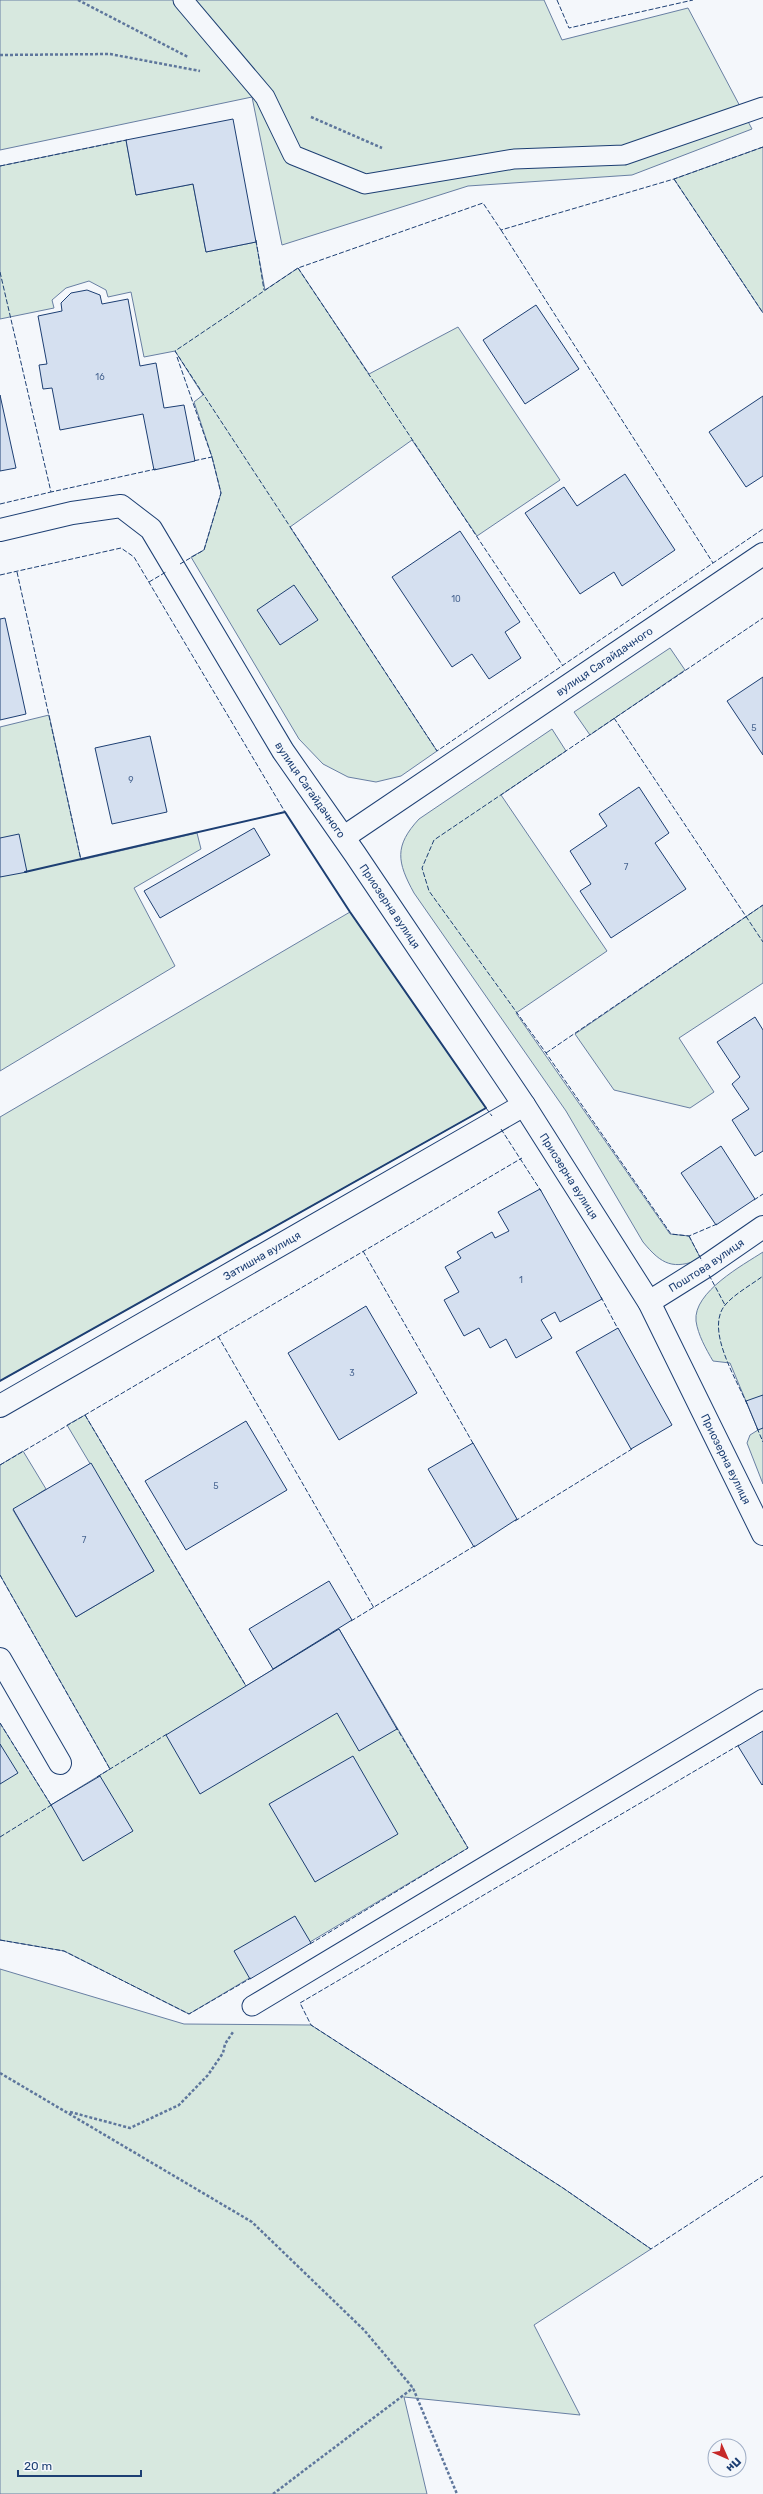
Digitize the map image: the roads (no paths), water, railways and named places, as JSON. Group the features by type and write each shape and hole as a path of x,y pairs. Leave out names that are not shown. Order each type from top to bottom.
{"street":[{"name":"вулиця Сагайдачного","path":"0,530 72,513 121,506 151,529 283,751 344,837 763,554"},
{"name":"Приозерна вулиця","path":"344,837 524,1105 650,1302 763,1534"},
{"name":"Затишна вулиця","path":"0,1406 524,1105"},
{"name":"Поштова вулиця","path":"650,1302 763,1228"},
{"path":"0,1659 60,1763"}],"lane":[{"path":"183,0 265,97 293,155 365,184 514,159 624,156 763,106"},
{"path":"252,2006 763,1699"}]}
